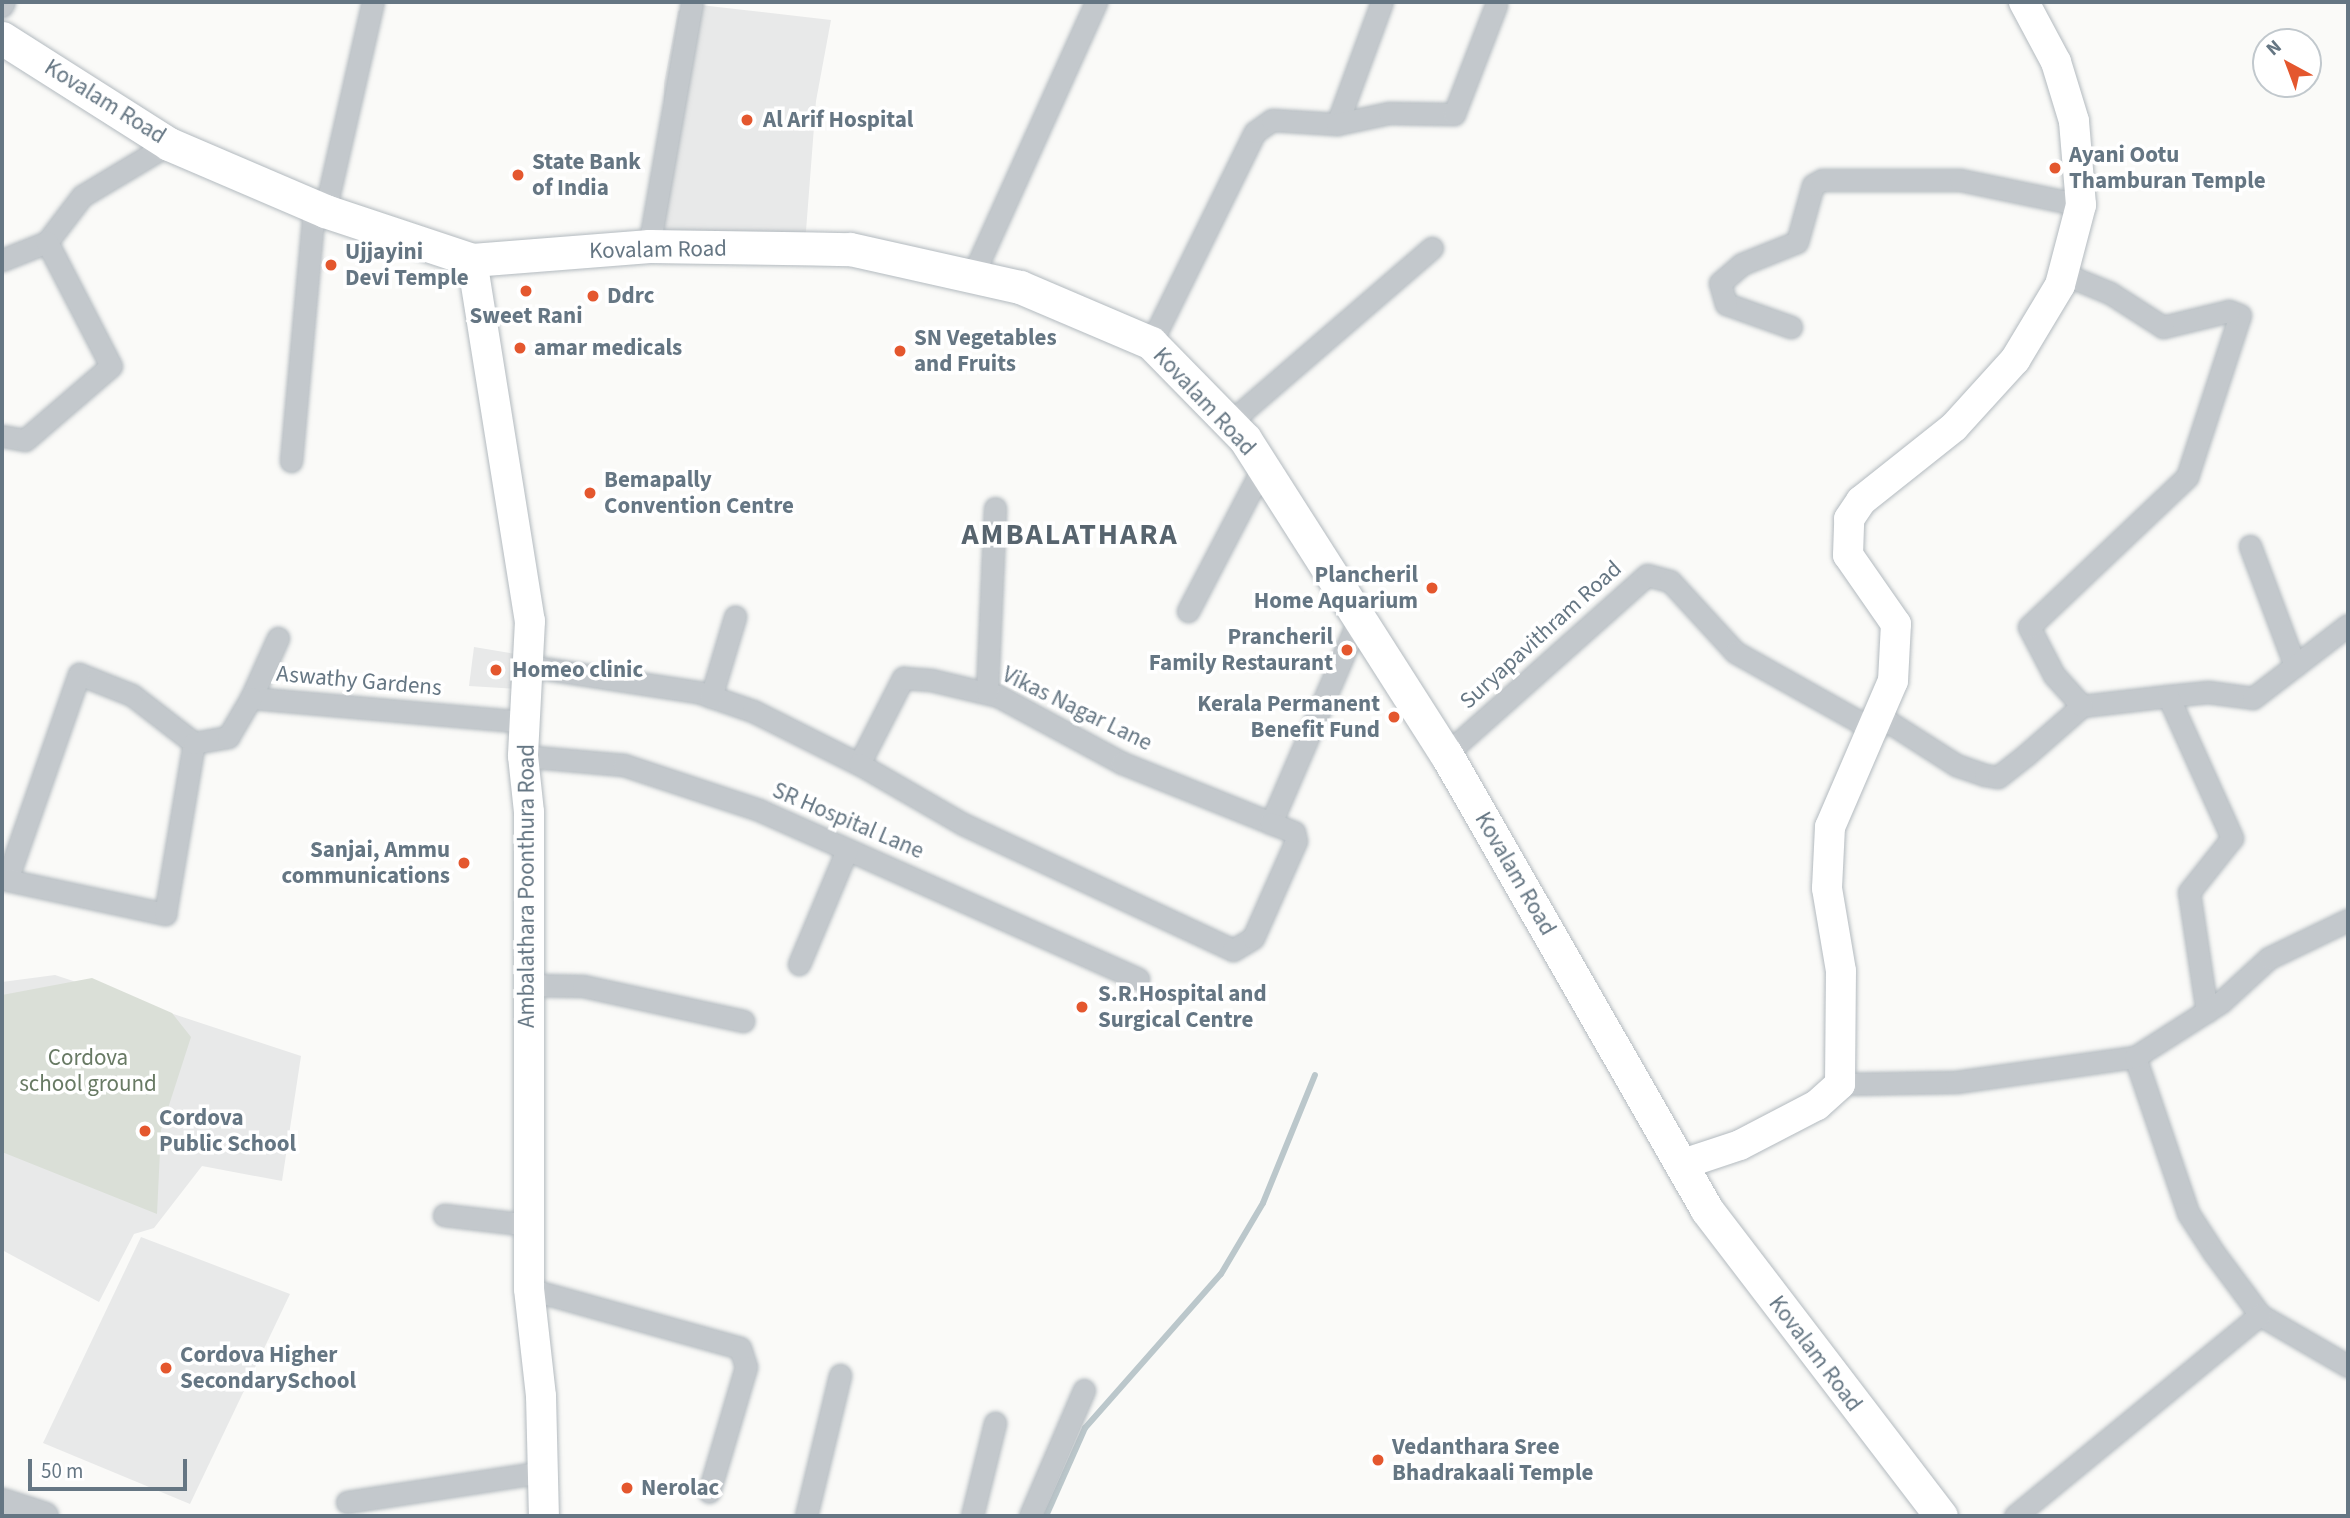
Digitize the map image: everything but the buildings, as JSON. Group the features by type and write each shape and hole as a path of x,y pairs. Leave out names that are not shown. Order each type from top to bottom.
{"main road":[{"path":"1680,1165 1740,1145 1817,1105 1840,1084 1841,971 1827,888 1830,827 1850,773 1878,724 1893,681 1896,624 1849,555 1849,519 1861,501 1954,427 2015,360 2064,274 2081,205 2074,121 2056,62 2024,2"},
{"name":"Kovalam Road","path":"2,38 169,144 320,208 472,260 649,246 850,249 1020,287 1151,343 1229,423 1263,467 1447,754 1707,1210 1941,1516"},
{"name":"Ambalathara Poonthura Road","path":"472,260 507,451 530,621 528,722 523,756 528,985 529,1289 544,1516"}],"street":[{"path":"291,461 320,208 373,2"},
{"path":"649,246 692,2"},
{"path":"972,276 1096,2"},
{"path":"1337,124 1382,2"},
{"path":"1151,343 1255,132 1272,120 1337,124 1389,113 1454,114 1496,5"},
{"path":"2,260 47,242 82,196 169,144"},
{"path":"1791,327 1726,304 1720,283 1742,264 1797,242 1813,185 1822,180 1960,180 2081,205"},
{"path":"2,436 25,440 111,366 47,242"},
{"path":"1229,423 1432,248"},
{"path":"2064,274 2110,293 2163,327 2229,312 2240,315 2187,477 2029,627 2054,675 2082,706"},
{"path":"1188,611 1263,467"},
{"path":"987,692 995,508"},
{"path":"2250,546 2295,666"},
{"name":"Suryapavithram Road","path":"1447,754 1647,575 1670,581 1735,652 1878,724"},
{"path":"1271,823 1360,616"},
{"path":"711,696 735,617"},
{"path":"1878,724 1956,765 1998,777 2082,706 2208,692 2253,698 2348,625"},
{"name":"Aswathy Gardens","path":"278,638 251,698 528,722"},
{"path":"528,666 711,696 859,764"},
{"path":"194,743 165,914 7,880 79,674 132,695 194,743 228,737 251,698"},
{"name":"Vikas Nagar Lane","path":"903,678 987,692 1122,763 1294,832 1296,841 1253,938 1233,950 963,824 859,764 903,678"},
{"path":"2168,696 2232,838 2189,892 2207,1012"},
{"name":"SR Hospital Lane","path":"523,756 624,765 759,810 1139,979"},
{"path":"799,964 847,850"},
{"path":"1840,1084 1956,1082 2135,1056 2207,1012 2269,958 2348,920"},
{"path":"528,985 583,986 743,1021"},
{"path":"2135,1056 2188,1213 2260,1315 2348,1366"},
{"path":"444,1215 529,1225"},
{"path":"529,1289 740,1348 746,1367 709,1492"},
{"path":"2015,1516 2260,1315"},
{"path":"806,1516 840,1375"},
{"path":"1030,1516 1084,1390"},
{"path":"972,1516 995,1423"},
{"path":"347,1502 543,1472"},
{"path":"2,1502 45,1516"}],"shaded area":[{"name":"Al Arif Hospital","path":"700,5 831,20 816,101 805,244 653,232 664,164 664,83 678,11"},
{"name":"Homeo clinic","path":"474,647 522,655 519,689 469,686"},
{"name":"Cordova Public School","path":"55,975 301,1056 282,1181 202,1166 154,1228 134,1234 99,1302 2,1250 2,982"},
{"name":"Cordova Higher SecondarySchool","path":"141,1237 290,1294 190,1504 43,1443"}],"green space":[{"name":"Cordova school ground","path":"92,978 172,1013 191,1037 161,1130 157,1214 2,1152 2,995"}],"waterway":[{"path":"1046,1516 1085,1428 1221,1274 1263,1203 1315,1075"}],"place":[{"name":"Al Arif Hospital","path":"747,120"},
{"name":"Ayani Ootu Thamburan Temple","path":"2055,168"},
{"name":"State Bank of India","path":"518,175"},
{"name":"Ujjayini Devi Temple","path":"331,265"},
{"name":"Sweet Rani","path":"526,291"},
{"name":"Ddrc","path":"593,296"},
{"name":"amar medicals","path":"520,348"},
{"name":"SN Vegetables and Fruits","path":"900,351"},
{"name":"Bemapally Convention Centre","path":"590,493"},
{"name":"Plancheril Home Aquarium","path":"1432,588"},
{"name":"Prancheril Family Restaurant","path":"1347,650"},
{"name":"Homeo clinic","path":"496,670"},
{"name":"Kerala Permanent Benefit Fund","path":"1394,717"},
{"name":"Sanjai, Ammu communications","path":"464,863"},
{"name":"S.R.Hospital and Surgical Centre","path":"1082,1007"},
{"name":"Cordova Public School","path":"145,1131"},
{"name":"Cordova Higher SecondarySchool","path":"166,1368"},
{"name":"Vedanthara Sree Bhadrakaali Temple","path":"1378,1460"},
{"name":"Nerolac","path":"627,1488"}],"district":[{"name":"AMBALATHARA","path":"1070,535"}]}
